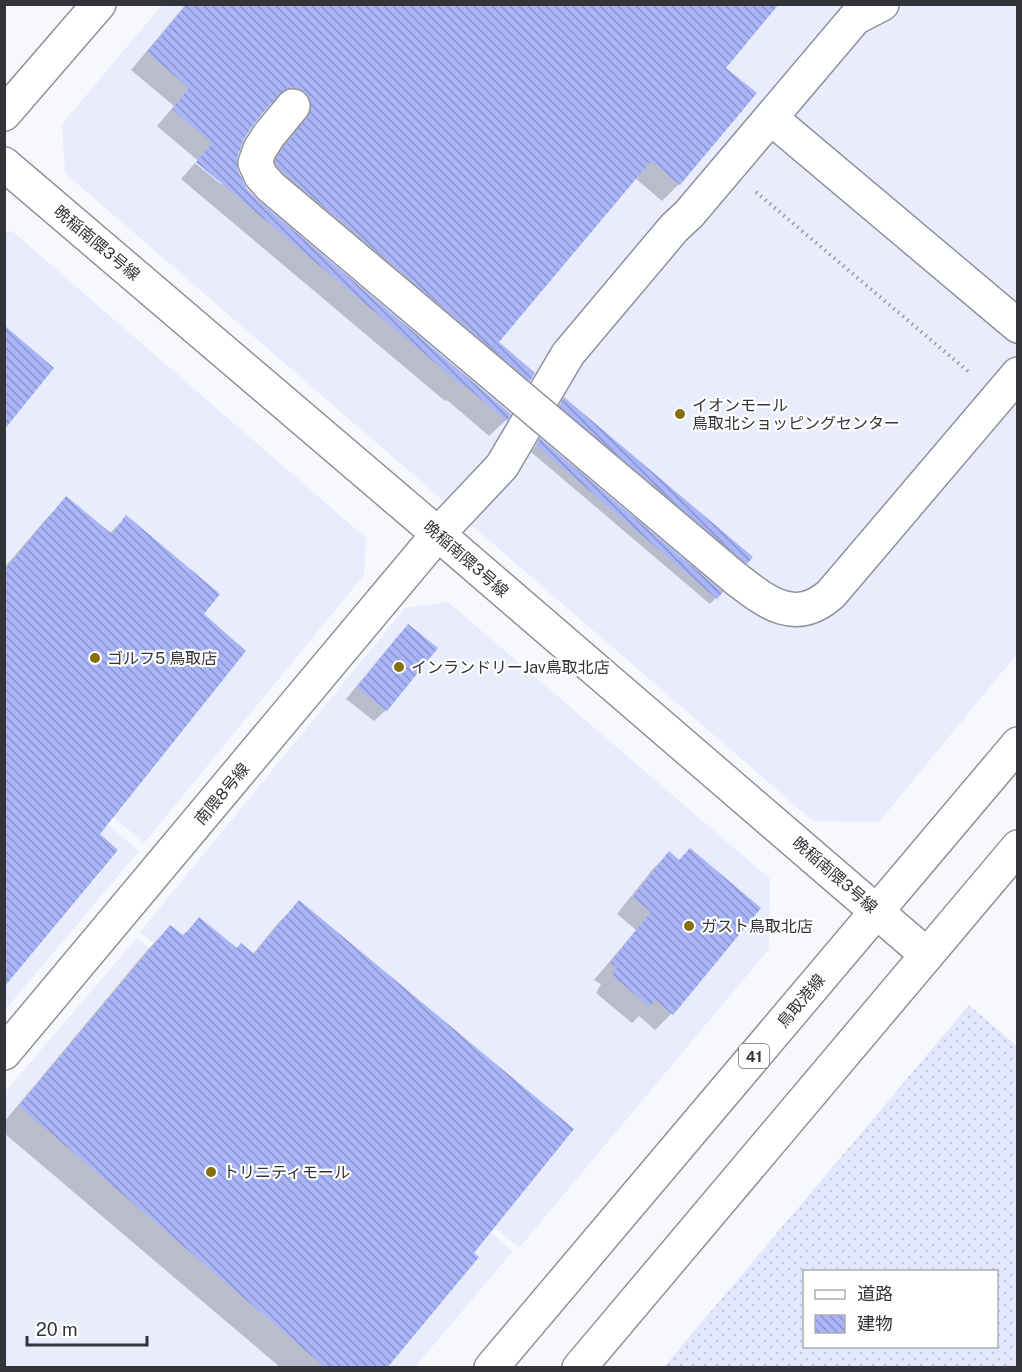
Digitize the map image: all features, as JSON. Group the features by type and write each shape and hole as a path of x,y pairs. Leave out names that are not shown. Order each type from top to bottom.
{"street":[{"path":"4,114 99,4"},
{"name":"南隈8号線","path":"4,1053 438,534 502,466 567,354 855,18 882,4"},
{"path":"293,106 269,135 255,163 261,176 271,187 735,578 768,602 795,610 809,609 821,603 1008,386"},
{"path":"771,118 1017,327"},
{"name":"晩稲南隈3号線","path":"4,164 927,955"},
{"name":"鳥取港線","path":"491,1368 1017,744"},
{"path":"579,1368 1017,847"}],"path":[{"path":"728,168 1008,386"}],"shaded area":[{"name":"イオンモール 鳥取北ショッピングセンター","path":"162,5 1017,5 1017,654 879,822 813,821 65,173 62,124"},
{"path":"12,231 366,538 364,575 144,843 5,725 4,232"},
{"path":"448,602 770,879 769,949 519,1248 140,932 405,608"},
{"path":"5,736 139,851 5,1010"},
{"name":"トリニティモール","path":"137,938 513,1251 415,1367 5,1368 5,1092"},
{"path":"969,1005 1017,1046 1017,1367 664,1367"}],"building":[{"path":"187,4 779,4 726,68 757,93 680,185 651,161 499,342 535,373 530,381 277,166 275,162 277,157 311,110 311,100 305,92 296,87 286,89 253,125 244,139 237,158 238,171 247,189 511,414 507,421 196,162 212,143 172,109 189,88 147,52"},
{"path":"4,325 54,368 4,430"},
{"path":"564,397 753,557 747,564 559,406"},
{"path":"540,438 723,592 717,599 536,445"},
{"path":"66,496 112,534 126,515 220,594 204,614 246,651 100,834 118,850 4,987 4,571"},
{"path":"408,624 438,648 387,711 357,687"},
{"path":"690,848 761,908 673,1015 655,999 650,1007 612,975 617,967 610,963 651,912 633,897 669,851 679,860"},
{"name":"トリニティモール","path":"299,900 574,1129 474,1253 479,1257 387,1368 326,1368 19,1106 170,925 183,935 199,917 237,948 241,943 254,954"}],"place":[{"name":"イオンモール 鳥取北ショッピングセンター","path":"680,414"},
{"name":"ゴルフ5 鳥取店","path":"95,658"},
{"name":"インランドリーJav鳥取北店","path":"399,667"},
{"name":"ガスト鳥取北店","path":"689,926"},
{"name":"トリニティモール","path":"211,1172"}]}
